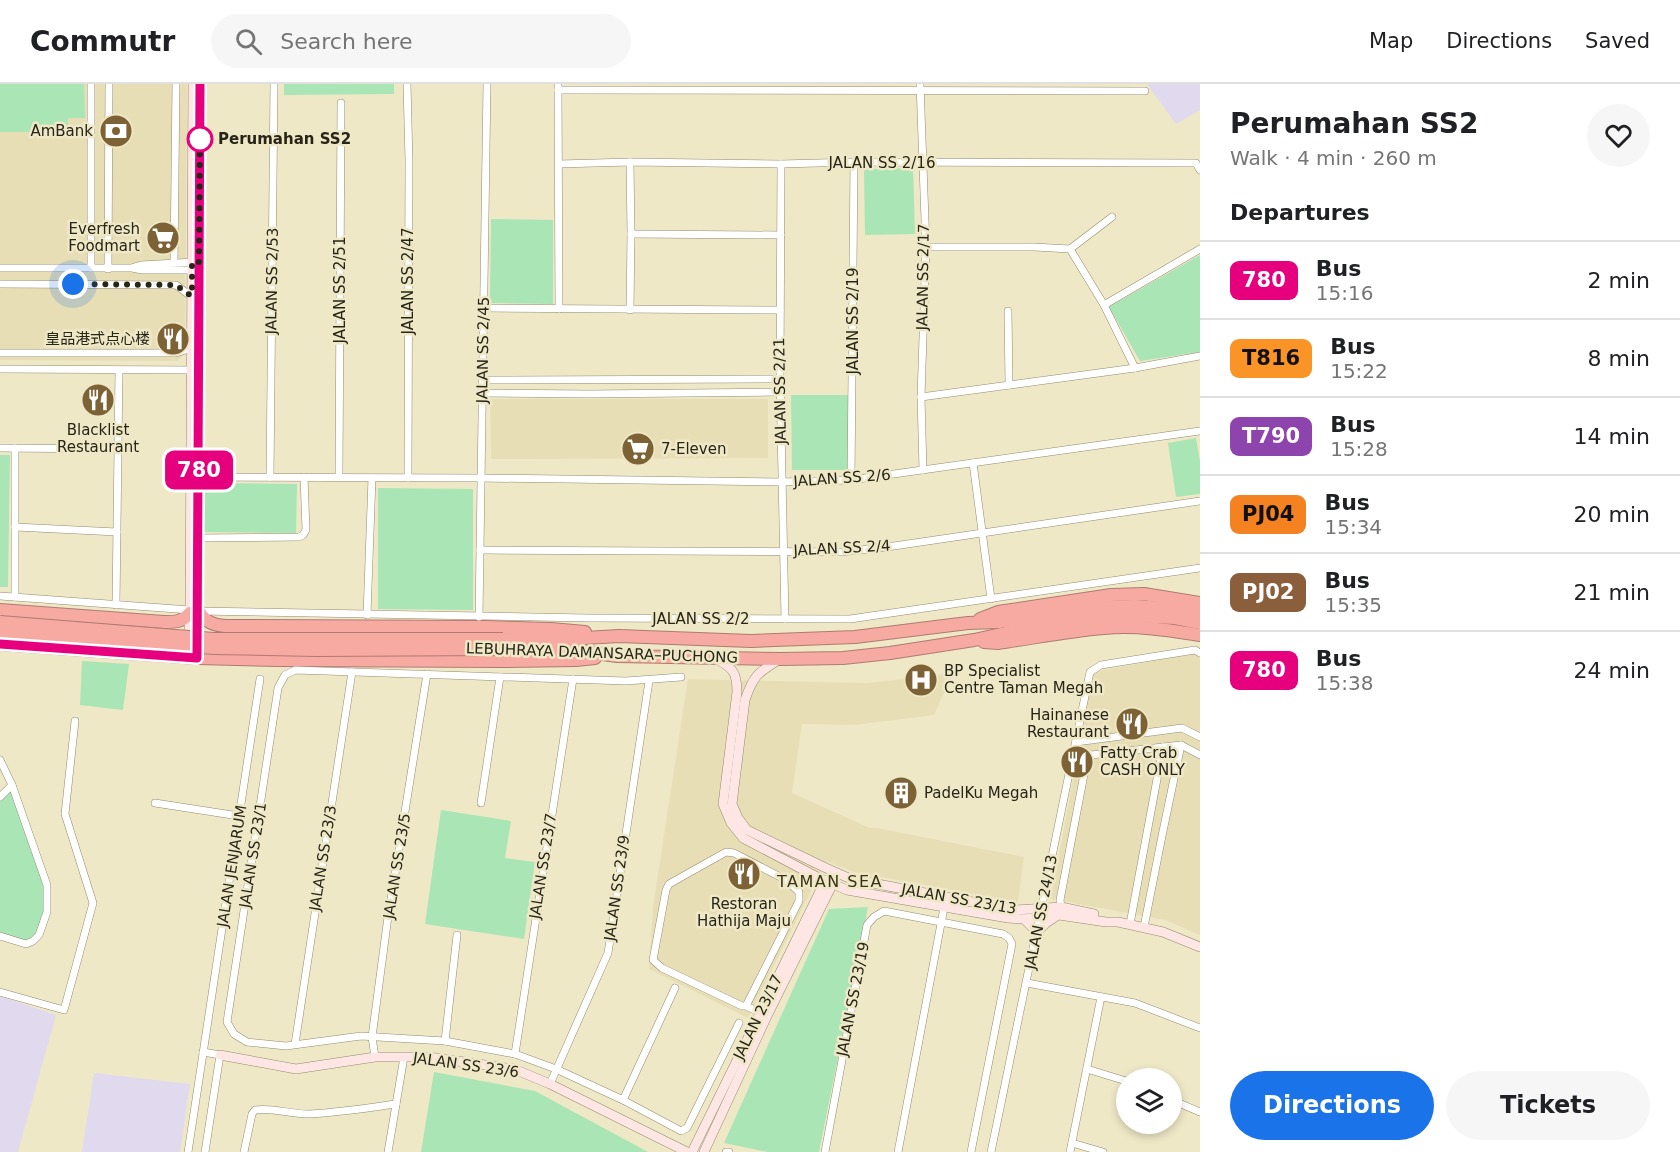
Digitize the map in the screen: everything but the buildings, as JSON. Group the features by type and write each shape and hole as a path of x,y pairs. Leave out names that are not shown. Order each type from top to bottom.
{"highway":[{"path":"968,623 998,612 1112,595 1144,594 1200,603"},
{"name":"LEBUHRAYA DAMANSARA–PUCHONG","path":"0,622 214,639 502,644 617,656 780,659 843,658 974,640 1090,608 1134,606 1200,613"},
{"path":"0,610 164,622 179,622 193,612 215,625 551,628 619,636"},
{"name":"LEBUHRAYA DAMANSARA–PUCHONG","path":"0,632 214,648 316,650 502,644 619,636 751,641 855,638 968,623 1134,616 1175,618 1200,623"},
{"path":"164,622 177,636 175,646 168,656"},
{"path":"215,625 209,631 206,644 217,659"},
{"path":"974,640 998,643 1104,628 1171,630 1200,635"},
{"path":"0,644 217,659 502,661 576,660 617,656"}],"street":[{"path":"91,84 91,268"},
{"path":"108,268 109,84"},
{"path":"174,263 176,84"},
{"path":"192,658 196,370 193,84"},
{"path":"196,370 192,348 192,295 196,266 200,84"},
{"name":"JALAN SS 2/53","path":"270,477 274,84"},
{"name":"JALAN SS 2/47","path":"407,84 409,161 408,478"},
{"name":"JALAN SS 2/45","path":"479,617 487,84"},
{"path":"559,309 558,87 920,87 1145,91 1140,84"},
{"name":"JALAN SS 2/17","path":"920,87 926,248 921,397 923,470"},
{"name":"JALAN SS 2/51","path":"339,477 341,103"},
{"path":"630,162 632,234 630,310"},
{"name":"JALAN SS 2/16","path":"559,164 630,162 1196,163 1200,170"},
{"name":"JALAN SS 2/19","path":"851,480 854,162"},
{"name":"JALAN SS 2/21","path":"781,164 780,392 785,619"},
{"path":"926,248 1070,249 1112,217"},
{"path":"632,234 781,235"},
{"path":"1070,249 1104,305 1135,368"},
{"path":"1104,305 1200,249"},
{"path":"132,268 141,265 174,263 196,266"},
{"path":"0,268 132,268 142,270 196,266"},
{"path":"0,284 176,285 192,295"},
{"path":"484,308 780,310"},
{"path":"1008,311 1009,385"},
{"path":"0,353 176,353 192,348"},
{"path":"921,397 1135,368 1200,356"},
{"path":"0,369 196,370"},
{"path":"116,605 119,370"},
{"path":"483,380 780,379"},
{"path":"482,393 780,392"},
{"name":"JALAN SS 2/6","path":"195,477 781,482 851,480 1200,430"},
{"path":"0,447 118,449"},
{"path":"15,448 15,597"},
{"path":"972,463 991,598"},
{"path":"193,612 199,538 195,477"},
{"path":"199,538 299,537 303,535 306,530 304,477"},
{"path":"367,615 372,478"},
{"name":"JALAN SS 2/4","path":"480,550 853,550 1200,501"},
{"path":"15,527 117,532"},
{"name":"JALAN SS 2/2","path":"0,596 193,612 479,617 850,619 1200,568"},
{"name":"JALAN SS 24/13","path":"991,1152 1090,672 1101,665 1195,650 1200,653"},
{"name":"JALAN SS 23/13","path":"713,657 733,670 737,680 723,804 730,823 743,838 847,890 1041,912"},
{"name":"JALAN SS 23/13","path":"780,659 757,674 746,700 732,804 747,830 843,876 1024,919 1041,912"},
{"name":"JALAN SS 23/1","path":"295,1044 285,1046 247,1042 234,1034 227,1022 278,688 285,675 295,670 352,672"},
{"path":"352,672 649,681 681,677"},
{"name":"JALAN SS 23/3","path":"295,1044 352,672"},
{"name":"JALAN SS 23/5","path":"375,1057 372,1037 387,924 427,674"},
{"path":"481,803 500,677"},
{"name":"JALAN SS 23/7","path":"515,1054 573,679"},
{"name":"JALAN JENJARUM","path":"188,1152 261,680"},
{"name":"JALAN SS 23/9","path":"550,1084 608,953 649,681"},
{"path":"0,992 64,1010 93,903 65,814 75,721"},
{"path":"1076,742 1182,728 1200,737"},
{"path":"1076,742 1091,755"},
{"path":"1073,757 1181,745 1200,755"},
{"path":"1144,927 1181,745"},
{"path":"1130,924 1163,747"},
{"path":"1060,911 1060,900 1086,764 1091,755"},
{"path":"0,760 12,785 47,885 47,912 39,935 26,944 0,936"},
{"path":"0,797 12,785"},
{"path":"155,803 239,816"},
{"path":"746,1006 799,901 799,892 786,880 734,853 726,852 669,884 653,960 662,968 742,1006 764,1014"},
{"path":"826,868 830,881 843,876"},
{"path":"811,874 820,900 847,890"},
{"name":"JALAN 23/17","path":"692,1152 830,881"},
{"path":"898,1152 945,902"},
{"name":"JALAN SS 23/19","path":"825,1152 867,925 874,916 884,911 941,922"},
{"path":"1024,919 1037,933 1049,919 1060,911"},
{"path":"1041,912 1060,911 1106,922 1144,927 1200,947"},
{"path":"941,922 1003,934 1012,944 971,1152"},
{"path":"446,1041 457,936"},
{"path":"1027,983 1135,1003 1200,1028"},
{"path":"622,1100 675,988"},
{"path":"1070,1152 1101,997"},
{"name":"JALAN 23/17","path":"704,1152 764,1014"},
{"path":"295,1044 361,1036 446,1041 515,1054 556,1069 681,1131 687,1128 739,1023"},
{"path":"203,1052 220,1055 205,1152"},
{"name":"JALAN SS 23/6","path":"220,1055 296,1069 375,1057 429,1057 514,1069 550,1084 687,1152"},
{"path":"388,1152 404,1057"},
{"path":"1087,1069 1116,1078"},
{"path":"244,1152 252,1114 255,1110 264,1108 296,1114 396,1104"},
{"path":"1182,1104 1200,1112"},
{"path":"1072,1143 1103,1152"}],"shaded area":[{"path":"0,84 187,84 185,354 177,361 0,360"},
{"path":"1147,84 1200,84 1200,110 1176,124"},
{"path":"490,399 768,399 768,458 491,459"},
{"path":"1194,654 1200,657 1200,935 1165,920 1051,899 1092,675 1097,671"},
{"path":"953,673 934,715 854,725 802,724 792,793 870,828 1024,857 1018,902 854,872 826,861 748,1018 649,969 653,907 688,679 868,683"},
{"path":"0,996 56,1015 18,1152 0,1152"},
{"path":"94,1073 190,1084 180,1152 82,1152"}],"green space":[{"path":"0,84 84,84 85,118 68,118 68,132 0,132"},
{"path":"284,84 394,84 394,94 284,95"},
{"path":"913,168 915,234 865,235 864,169"},
{"path":"491,219 553,220 553,304 490,303"},
{"path":"1200,255 1200,352 1140,361 1109,307"},
{"path":"791,395 848,395 849,470 792,470"},
{"path":"1196,438 1200,462 1200,494 1176,497 1168,443"},
{"path":"0,455 10,455 8,587 0,587"},
{"path":"203,483 297,484 296,533 203,532"},
{"path":"378,488 473,489 473,610 378,609"},
{"path":"82,661 129,664 123,710 80,705"},
{"path":"12,786 46,884 46,910 39,932 25,941 0,933 0,799"},
{"path":"441,810 511,821 505,858 535,862 524,939 425,924"},
{"path":"868,907 819,1152 768,1152 724,1143 829,909"},
{"path":"434,1072 535,1091 648,1152 421,1152"}],"bus line":[{"name":"780","path":"0,644 197,658 200,84"}],"place":[{"name":"AmBank","path":"116,131"},
{"name":"Perumahan SS2","path":"200,139"},
{"name":"Everfresh Foodmart","path":"163,238"},
{"name":"皇品港式点心楼","path":"173,339"},
{"name":"Blacklist Restaurant","path":"98,400"},
{"name":"7-Eleven","path":"638,449"},
{"name":"BP Specialist Centre Taman Megah","path":"921,680"},
{"name":"Hainanese Restaurant","path":"1132,724"},
{"name":"Fatty Crab CASH ONLY","path":"1077,762"},
{"name":"PadelKu Megah","path":"901,793"},
{"name":"Restoran Hathija Maju","path":"744,874"}],"district":[{"name":"TAMAN SEA","path":"830,881"}],"route":[{"path":"73,284 176,285 192,295 192,262 199,262 200,134 200,139"}]}
